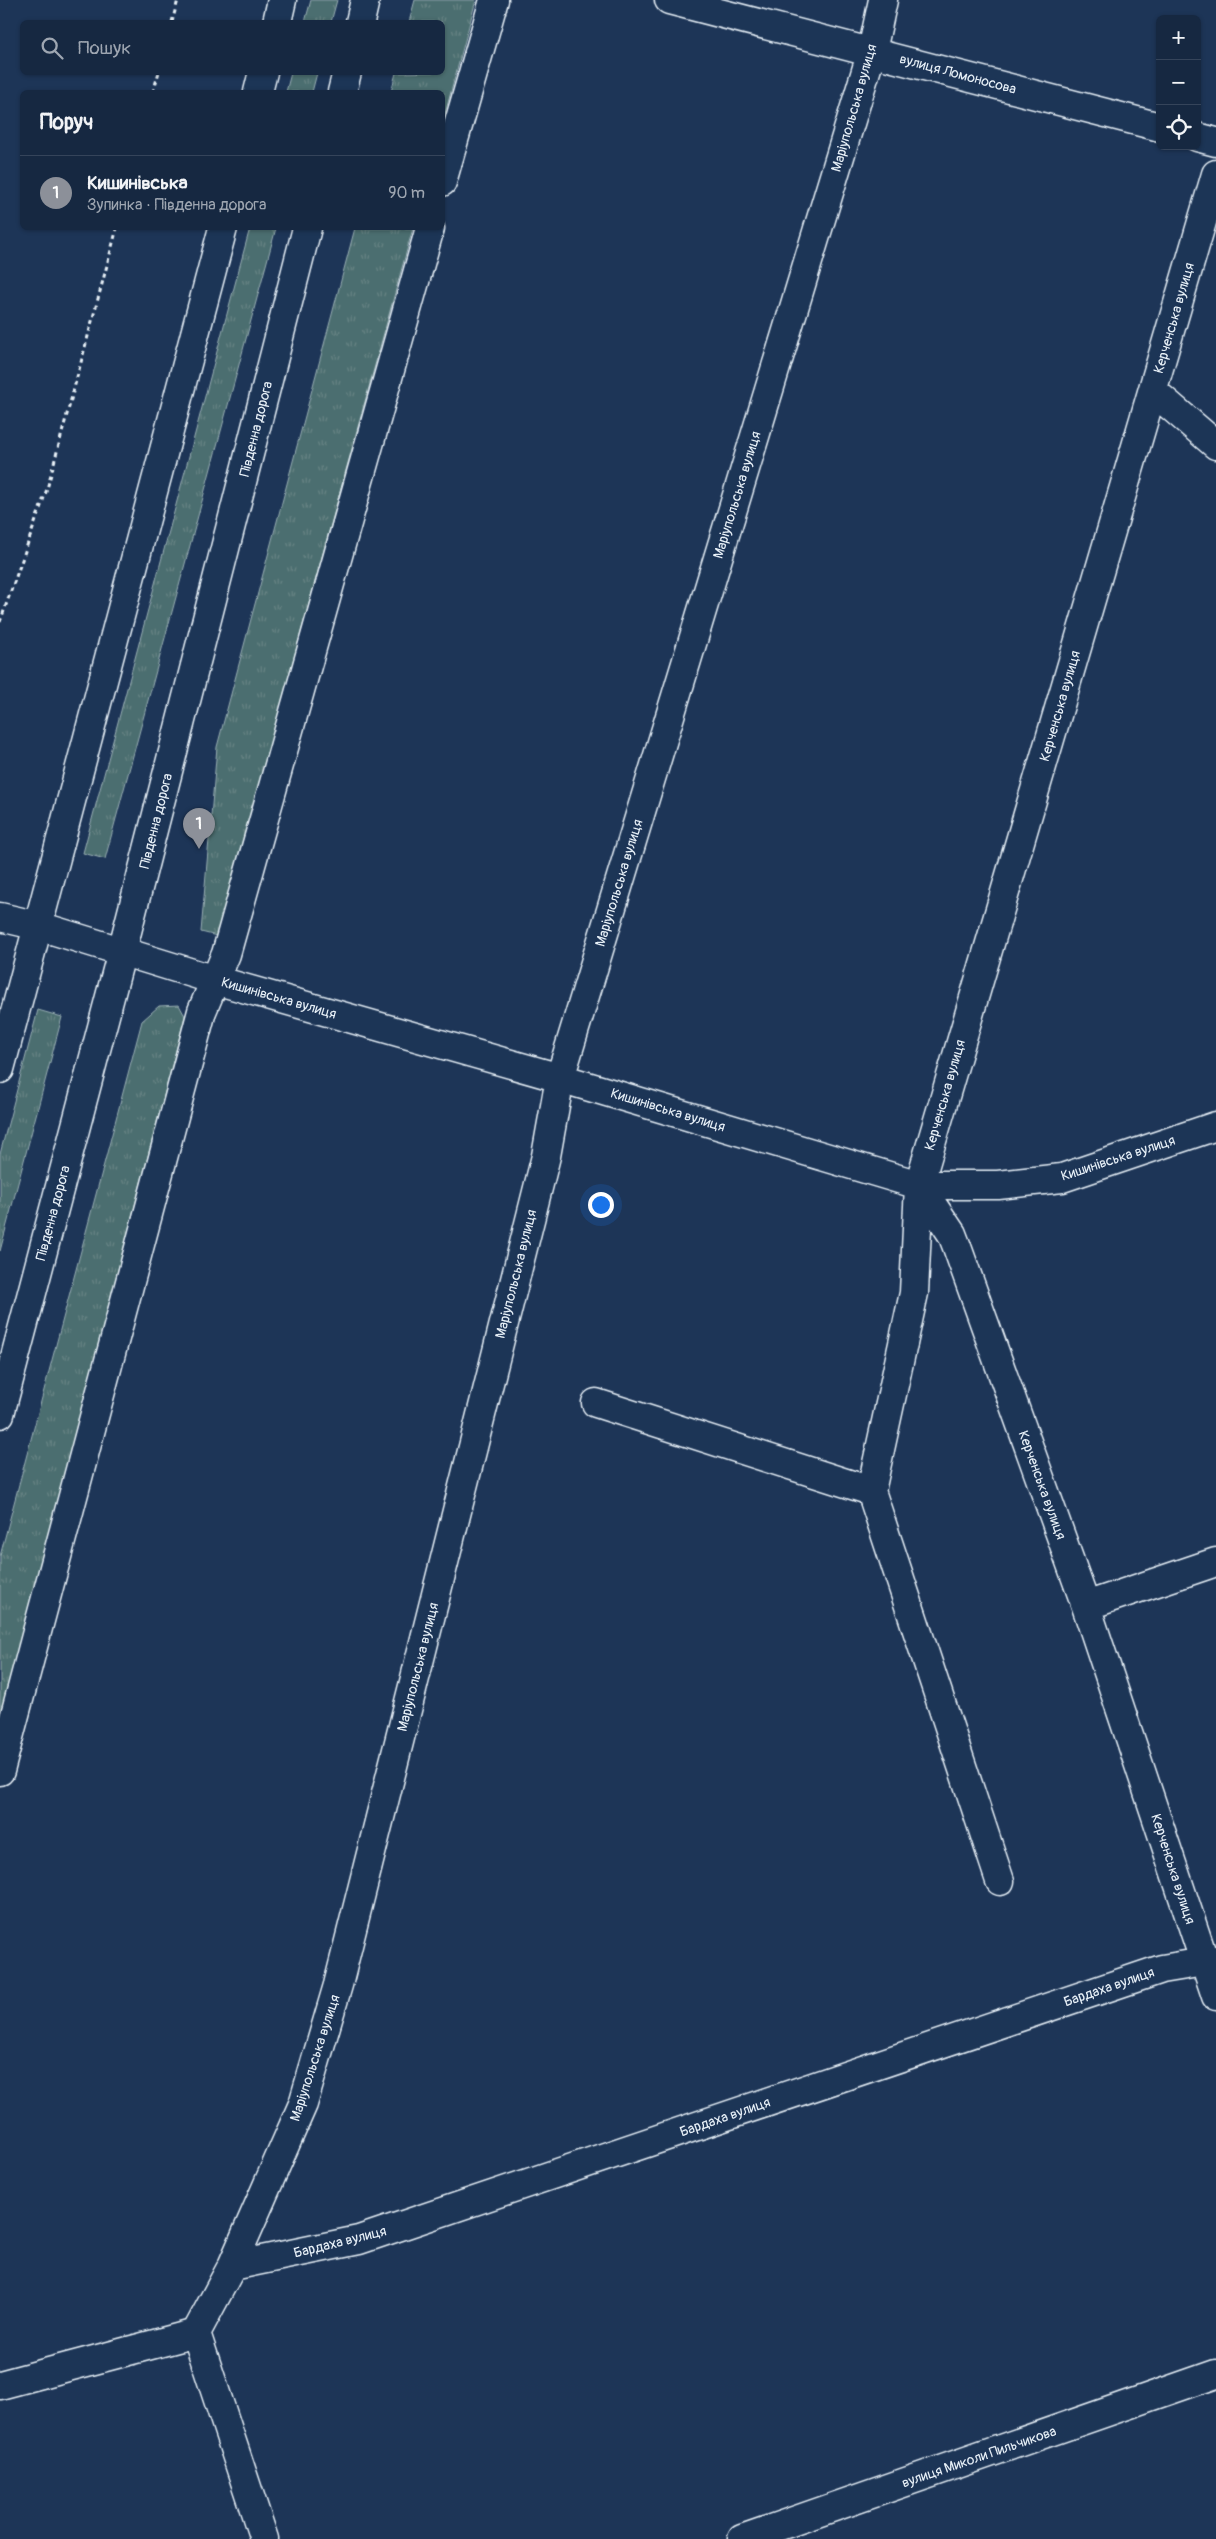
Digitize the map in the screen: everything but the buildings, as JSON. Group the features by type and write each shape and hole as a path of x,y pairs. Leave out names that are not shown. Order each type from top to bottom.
{"street":[{"path":"277,20 282,0"},
{"path":"360,20 365,0"},
{"path":"445,172 494,0"},
{"name":"вулиця Ломоносова","path":"669,0 1156,126"},
{"name":"Маріупольська вулиця","path":"196,2333 232,2266 303,2104 338,1985 546,1156 560,1078 872,51 883,0"},
{"path":"258,90 262,75"},
{"path":"342,90 346,75"},
{"path":"1201,138 1216,142"},
{"name":"Керченська вулиця","path":"1216,174 919,1185 952,1234 1086,1606 1210,1961 1216,1996"},
{"path":"0,1069 222,230"},
{"name":"Південна дорога","path":"0,1414 122,952 306,230"},
{"path":"0,1771 199,1020 226,954 429,230"},
{"path":"1153,391 1216,445"},
{"name":"Кишинівська вулиця","path":"0,917 39,926 215,980 560,1078 919,1185 998,1184 1062,1178 1216,1126"},
{"path":"919,1185 914,1293 871,1491 1000,1882"},
{"path":"596,1403 871,1491"},
{"path":"1086,1606 1216,1562"},
{"name":"Бардаха вулиця","path":"232,2266 359,2240 1152,1972 1210,1961"},
{"path":"0,2385 196,2333 264,2539"},
{"name":"вулиця Миколи Пильчикова","path":"742,2539 1216,2374"}],"path":[{"path":"173,20 178,0"},
{"path":"154,90 158,75"},
{"path":"0,622 47,489 116,230"}],"green space":[{"path":"311,0 337,0 332,20 306,20"},
{"path":"415,0 476,0 445,114 445,90 392,90 395,75 445,75 445,20 410,20"},
{"path":"290,75 316,75 313,90 287,90"},
{"path":"249,230 275,230 105,859 83,853"},
{"path":"354,230 412,230 217,936 201,932 217,747"},
{"path":"179,1005 185,1016 0,1717 0,1556 142,1021 159,1006"},
{"path":"38,1010 62,1017 0,1251 0,1154"}],"place":[{"name":"Кишинівська","path":"199,849"}]}
